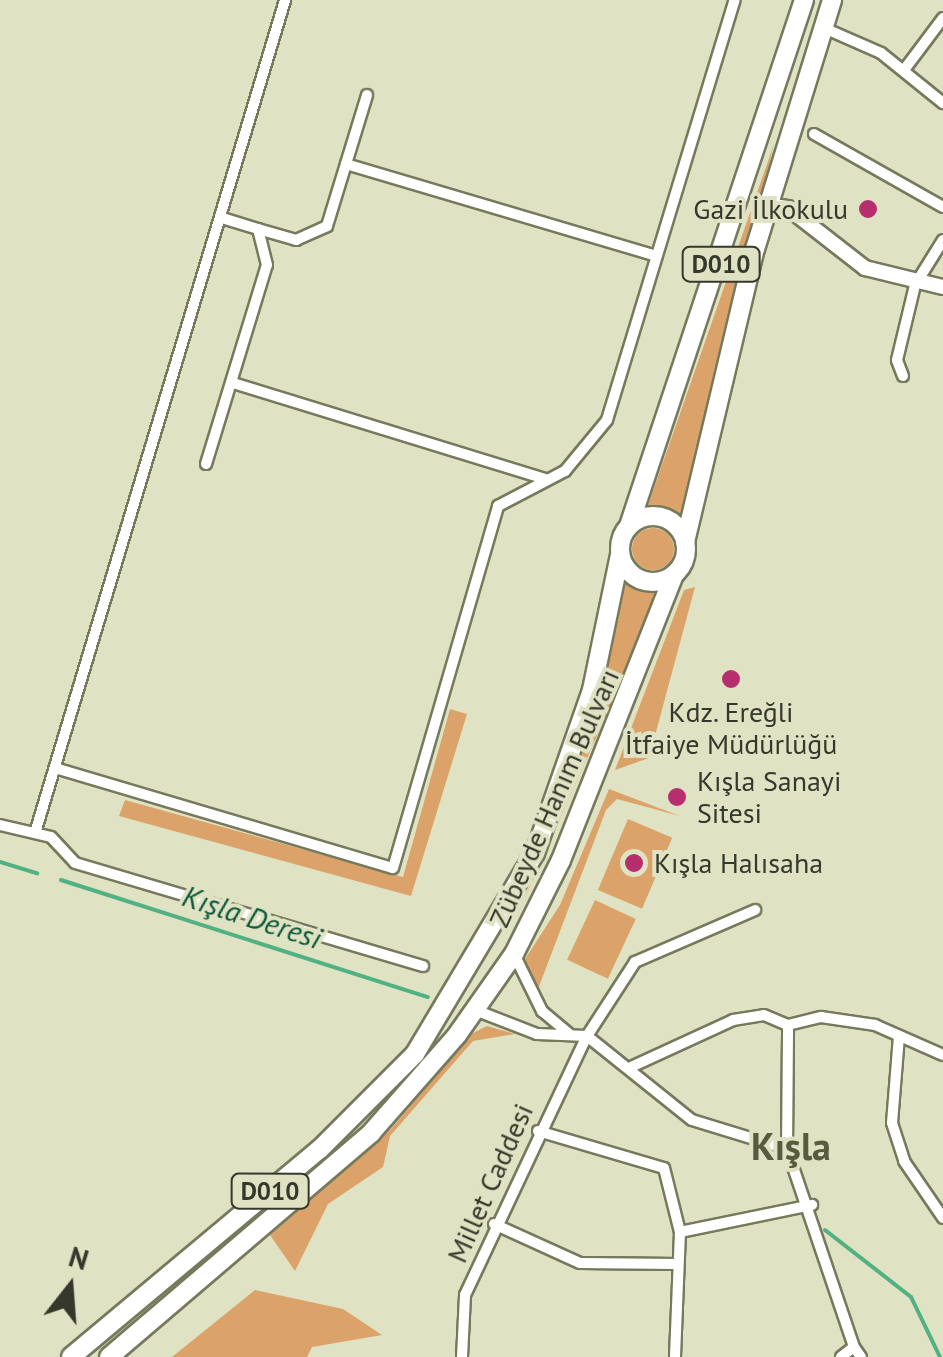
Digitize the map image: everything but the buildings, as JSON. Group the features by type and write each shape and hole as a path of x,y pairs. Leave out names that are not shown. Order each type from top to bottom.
{"highway":[{"name":"Zübeyde Hanım Bulvarı","path":"71,1357 320,1149 415,1054 535,853 592,690 629,526 804,0"},
{"name":"Zübeyde Hanım Bulvarı","path":"109,1357 371,1133 475,1010 514,954 598,778 685,542 772,206 832,0"},
{"path":"629,526 657,516 685,542"},
{"path":"620,555 642,580 674,575"}],"street":[{"path":"35,833 285,0"},
{"path":"55,768 394,868 498,506 588,449 606,420 735,0"},
{"path":"904,70 943,18"},
{"path":"824,28 904,70 943,104"},
{"path":"222,218 296,240 326,226 368,95"},
{"path":"814,134 943,207"},
{"path":"346,164 657,256"},
{"path":"772,206 788,208 865,268 914,285 943,287"},
{"path":"206,464 267,265 258,229"},
{"path":"902,376 897,360 914,285 943,240"},
{"path":"233,383 545,478"},
{"path":"0,824 35,833 75,863 423,966"},
{"name":"Millet Caddesi","path":"462,1357 465,1295 494,1224 587,1036 635,962 755,910"},
{"path":"514,954 542,1011 569,1034"},
{"path":"475,1010 537,1034 587,1036 631,1067 692,1120 787,1149"},
{"path":"631,1067 734,1020 764,1015 788,1025 821,1017 899,1036 943,1055"},
{"path":"788,1025 787,1149 812,1205 825,1279 857,1352 841,1357"},
{"path":"899,1036 892,1123 904,1161 943,1218"},
{"path":"538,1131 664,1168 680,1232 675,1357"},
{"path":"680,1232 812,1205"},
{"path":"494,1224 580,1263 678,1264"}],"shaded area":[{"path":"774,144 708,417 685,523 646,511"},
{"path":"653,528 668,534 674,549 668,564 653,570 638,564 632,549 638,534"},
{"path":"624,578 662,590 515,920 565,804"},
{"path":"695,587 649,758 615,770 684,590"},
{"path":"450,709 467,714 411,896 119,816 125,800 403,877"},
{"path":"609,789 680,816 617,799 606,810 535,997 525,959 560,905"},
{"name":"Kışla Halısaha","path":"628,819 672,838 642,909 598,890"},
{"name":"Kışla Halısaha","path":"595,900 636,919 608,979 567,960"},
{"path":"487,1026 515,1034 473,1041 390,1136 383,1167 328,1204 295,1271 270,1235 391,1129 473,1033"},
{"path":"255,1290 343,1309 382,1335 312,1347 307,1357 172,1357"}],"waterway":[{"name":"Kışla Deresi","path":"0,862 37,873"},
{"name":"Kışla Deresi","path":"61,880 428,997"},
{"name":"Kışla Deresi","path":"825,1230 911,1297 940,1357"}],"place":[{"name":"Gazi İlkokulu","path":"868,209"},
{"name":"Kdz. Ereğli İtfaiye Müdürlüğü","path":"731,679"},
{"name":"Kışla Sanayi Sitesi","path":"677,797"},
{"name":"Kışla Halısaha","path":"634,863"}],"district":[{"name":"Kışla","path":"791,1146"}]}
